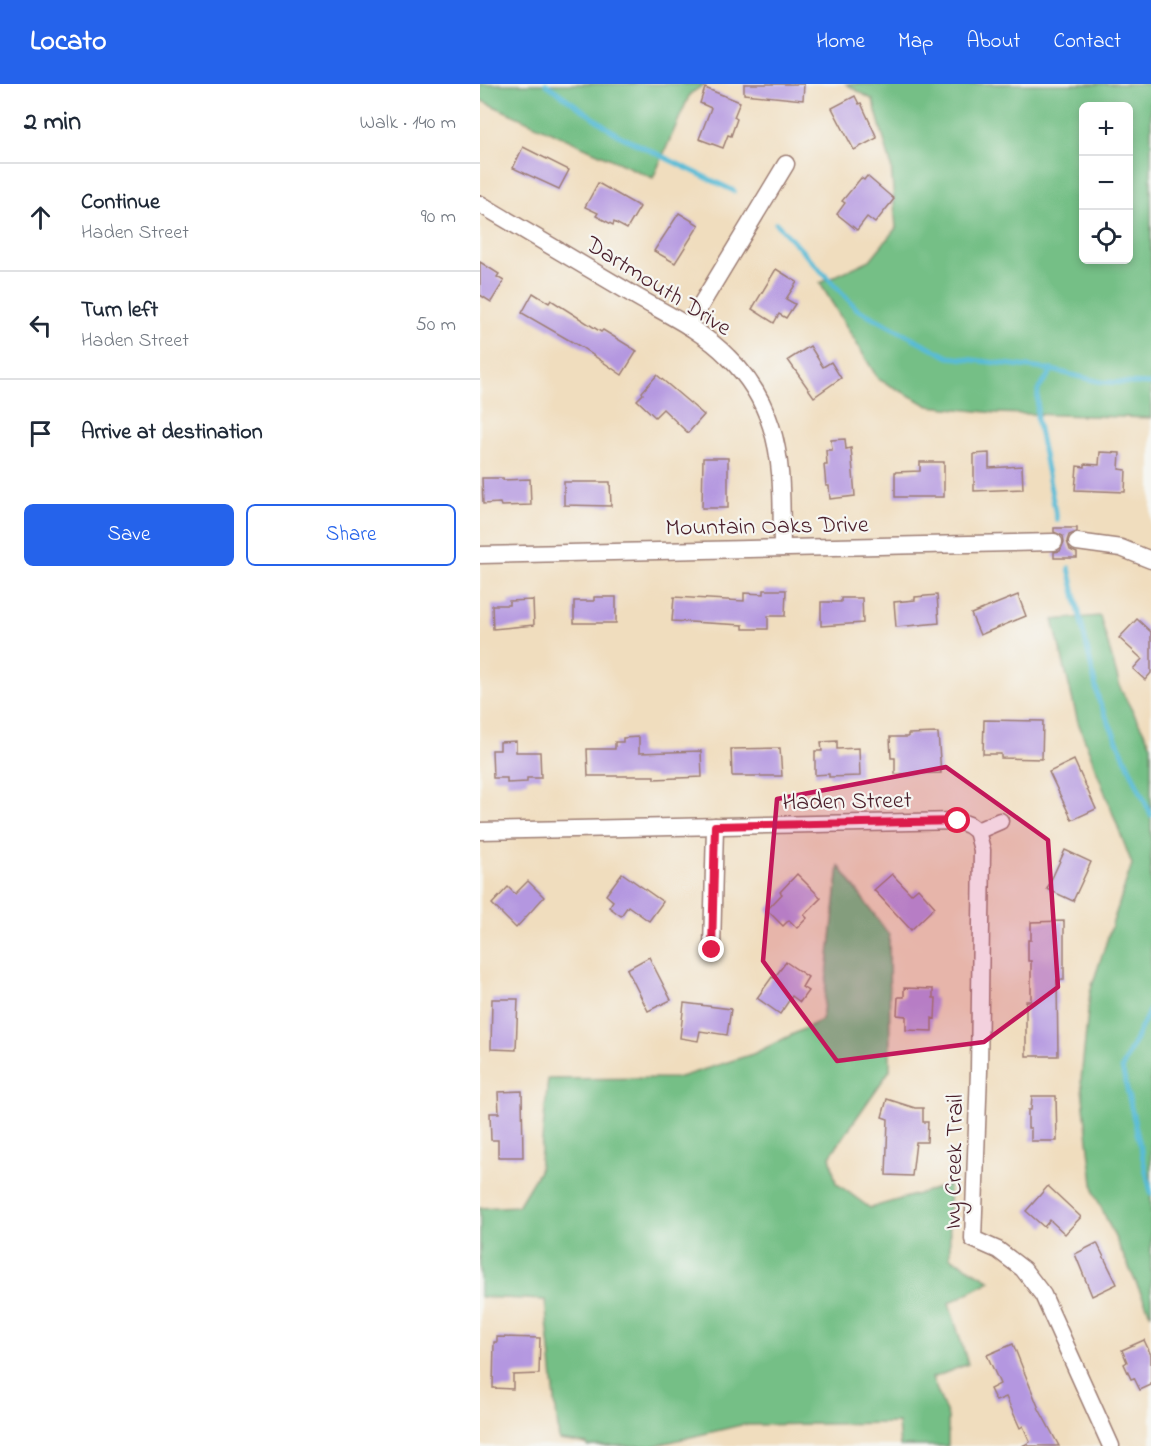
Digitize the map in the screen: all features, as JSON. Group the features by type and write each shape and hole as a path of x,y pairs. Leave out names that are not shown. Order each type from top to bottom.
{"street":[{"path":"688,326 786,164"},
{"name":"Dartmouth Drive","path":"480,204 688,326 728,357 747,378 761,401 778,450 781,478 782,549"},
{"name":"Mountain Oaks Drive","path":"480,555 1054,542"},
{"path":"1077,542 1121,548 1151,560"},
{"name":"Haden Street","path":"480,831 958,821 977,831"},
{"path":"977,831 1000,821"},
{"path":"712,950 715,826"},
{"name":"Ivy Creek Trail","path":"977,831 982,850 979,1071 973,1239 998,1250 1023,1269 1043,1295 1111,1446"}],"highlighted area":[{"path":"946,767 1048,840 1058,987 984,1042 837,1061 763,961 777,799"}],"green space":[{"path":"480,84 705,84 690,94 653,178 480,100"},
{"path":"846,84 1151,84 1151,418 996,413 929,406 878,379 820,283 870,260 896,228 891,165 873,100"},
{"path":"1100,616 1121,690 1151,745 1151,1315 1094,1192 1081,1080 1090,992 1132,864 1078,722 1053,620"},
{"path":"839,866 889,935 890,1070 830,1156 836,1183 870,1208 949,1185 950,1257 991,1281 949,1303 968,1364 932,1378 948,1417 948,1446 900,1446 898,1423 741,1425 653,1446 587,1446 587,1444 559,1440 545,1300 480,1297 480,1208 518,1206 539,1171 548,1079 677,1078 753,1054 822,1020"}],"building":[{"path":"744,84 804,84 803,100 744,94"},
{"path":"705,88 740,102 734,117 737,119 731,136 728,135 723,148 699,139 711,108 700,103"},
{"path":"855,96 859,104 861,103 877,138 854,150 832,108"},
{"path":"523,147 569,170 559,189 513,168"},
{"path":"867,176 894,199 875,223 867,217 857,230 837,214 845,203 842,201 861,178 864,180"},
{"path":"598,183 640,207 627,229 614,222 613,225 596,216 598,213 585,207"},
{"path":"679,213 699,225 675,263 654,251"},
{"path":"480,262 499,274 497,277 504,281 491,302 480,295"},
{"path":"776,269 797,282 786,299 795,304 786,318 779,314 774,323 752,309"},
{"path":"533,293 549,303 551,300 601,332 603,330 637,351 622,375 581,347 522,313"},
{"path":"810,346 823,367 831,362 841,378 814,397 788,360"},
{"path":"657,375 704,415 688,433 663,409 655,417 637,400"},
{"path":"845,439 846,449 851,448 855,496 830,499 824,465 827,465 826,450 832,450 831,440"},
{"path":"1100,452 1120,453 1119,469 1126,470 1125,492 1075,490 1077,466 1099,465"},
{"path":"989,453 989,468 1022,466 1023,489 974,491 974,454"},
{"path":"703,458 728,458 728,508 702,508"},
{"path":"920,462 944,462 944,497 895,497 895,472 920,471"},
{"path":"482,478 530,479 531,505 483,504"},
{"path":"564,482 610,482 611,506 564,505"},
{"path":"1054,528 1077,528 1077,532 1069,535 1067,541 1070,550 1077,553 1077,558 1054,558 1054,552 1060,551 1064,542 1063,536 1054,532"},
{"path":"764,590 786,590 785,616 768,616 768,629 743,629 743,625 672,621 674,597 744,601 744,593 764,594"},
{"path":"937,595 939,623 896,627 894,602"},
{"path":"1018,595 1026,616 980,635 971,614"},
{"path":"594,597 616,597 616,623 574,623 574,601 594,601"},
{"path":"841,598 862,598 863,623 821,626 821,602 841,602"},
{"path":"533,600 534,625 493,629 492,605 509,605 509,601"},
{"path":"1137,619 1151,632 1151,673 1145,680 1133,669 1142,659 1119,638"},
{"path":"984,720 1043,721 1042,759 1001,758 1001,754 983,754"},
{"path":"938,733 941,773 895,774 895,758 891,758 890,737"},
{"path":"639,737 639,753 701,751 702,777 654,779 654,776 588,776 587,749 615,749 615,742 623,742 623,738"},
{"path":"516,741 516,752 540,752 541,778 527,778 527,782 507,783 507,778 493,778 492,750 500,750 500,742"},
{"path":"837,741 837,749 859,748 860,776 815,775 815,751 822,751 821,742"},
{"path":"780,748 782,776 732,776 731,749"},
{"path":"1074,760 1096,809 1072,820 1049,772"},
{"path":"1065,850 1091,862 1073,901 1047,889"},
{"path":"622,873 663,902 649,921 628,906 621,916 609,907 613,901 606,895"},
{"path":"797,874 821,898 804,915 807,918 797,928 789,920 783,926 767,910"},
{"path":"892,874 911,894 918,888 935,907 911,930 874,890"},
{"path":"528,881 544,897 516,928 492,904 508,887 515,894"},
{"path":"1064,921 1064,980 1057,980 1058,1056 1026,1056 1026,1001 1031,1001 1031,961 1028,961 1028,940 1031,940 1031,922"},
{"path":"649,957 671,1000 648,1011 627,969"},
{"path":"786,962 808,977 802,987 808,991 800,1002 792,996 780,1014 757,998"},
{"path":"904,988 933,989 933,998 936,998 932,1031 906,1030 906,1016 897,1015 898,997 904,997"},
{"path":"492,999 518,999 516,1050 491,1049"},
{"path":"684,1003 731,1009 727,1035 700,1031 698,1041 680,1038"},
{"path":"522,1091 523,1157 498,1157 498,1140 491,1140 490,1113 499,1113 498,1092"},
{"path":"1032,1096 1056,1096 1057,1141 1031,1141 1028,1110 1031,1110"},
{"path":"887,1099 915,1108 923,1108 923,1122 928,1122 927,1142 916,1142 912,1176 886,1175 888,1119 882,1117"},
{"path":"1048,1186 1081,1217 1065,1234 1050,1220 1044,1227 1026,1211"},
{"path":"1097,1243 1117,1284 1092,1296 1075,1254"},
{"path":"497,1337 540,1338 539,1374 513,1375 513,1389 493,1388 494,1342 497,1342"},
{"path":"1144,1340 1151,1355 1151,1385 1140,1390 1134,1378 1131,1379 1124,1364 1127,1362 1122,1350"},
{"path":"1013,1344 1039,1409 1059,1446 1022,1446 1030,1442 1023,1426 1020,1428 1006,1397 996,1401 990,1389 1000,1384 987,1355"}],"waterway":[{"path":"546,84 618,135 734,191"},
{"path":"776,223 857,309 949,357 1052,370 1101,382 1151,384"},
{"path":"1052,370 1038,390 1037,419 1057,520"},
{"path":"1069,568 1099,701 1151,815"},
{"path":"1151,1007 1122,1068 1151,1193"}],"route":[{"path":"712,950 715,826 958,821"}]}
